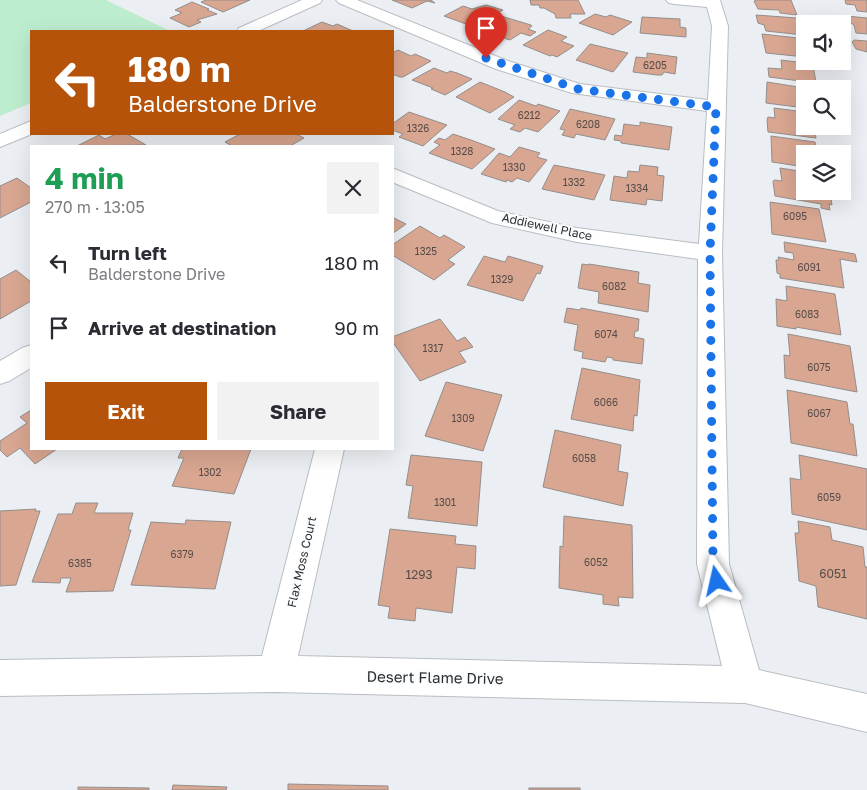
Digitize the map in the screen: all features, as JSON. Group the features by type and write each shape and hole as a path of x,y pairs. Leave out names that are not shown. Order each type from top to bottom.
{"street":[{"path":"247,30 315,0"},
{"path":"344,0 502,65 578,89 716,107"},
{"path":"674,0 713,2 720,26 710,253 713,564 745,685"},
{"path":"0,141 30,127"},
{"name":"Addiewell Place","path":"394,175 492,216 577,235 710,253"},
{"path":"0,374 30,356"},
{"name":"Flax Moss Court","path":"276,674 329,450"},
{"name":"Desert Flame Drive","path":"0,678 276,674 745,685 867,713"}],"green space":[{"path":"0,0 106,0 168,30 30,30 30,103 0,116"}],"building":[{"path":"206,0 250,0 223,12 201,2"},
{"path":"392,0 431,0 435,3 427,1 412,8"},
{"path":"530,0 578,0 585,14 570,14 571,18 556,18 555,14 540,8 539,5 531,5"},
{"path":"791,0 797,15 780,13 779,10 758,9 754,1"},
{"path":"845,0 867,0 867,12 857,11 855,5 846,4"},
{"path":"192,2 217,14 197,20 201,22 189,27 170,18 182,13 175,10"},
{"path":"486,5 503,10 479,24 471,21 466,24 444,16 463,6 472,9"},
{"path":"595,14 606,17 610,15 632,22 613,35 579,23"},
{"path":"756,15 796,18 796,34 766,31 764,25 758,23"},
{"path":"501,16 531,25 528,29 536,32 530,36 521,33 510,40 491,34 498,31 481,28"},
{"path":"851,16 867,18 867,34 856,33 854,25 851,23"},
{"path":"642,17 680,19 680,27 686,28 686,37 640,33"},
{"path":"322,22 333,26 337,24 351,30 305,30"},
{"path":"548,30 567,37 561,41 574,46 557,57 523,45"},
{"path":"762,34 796,38 796,56 766,53"},
{"path":"854,40 867,41 867,52 856,49 852,42"},
{"path":"590,44 628,53 613,72 576,60"},
{"path":"398,50 411,56 415,54 431,61 400,77 394,75 394,52"},
{"path":"647,53 677,57 675,74 664,72 662,75 657,75 633,72 636,57 647,58"},
{"path":"781,60 796,62 796,70 814,70 816,80 796,80 769,77 768,68 782,69"},
{"path":"434,68 447,73 450,71 457,73 472,79 445,95 412,80"},
{"path":"480,82 514,97 490,113 456,97"},
{"path":"767,82 796,87 796,107 766,103"},
{"path":"519,100 560,111 538,132 525,128 520,132 510,129 515,125 498,119"},
{"path":"774,108 796,111 796,135 816,135 816,138 768,132 768,117 775,118"},
{"path":"570,109 615,119 605,140 576,134 574,138 562,135 565,130 560,129"},
{"path":"409,112 447,125 423,146 399,137 403,134 394,131 394,123"},
{"path":"640,122 672,127 669,150 621,143 621,141 614,140 615,135 622,136 624,124 640,126"},
{"path":"453,134 495,149 472,169 429,153 440,145 434,142 439,138 445,140"},
{"path":"99,135 105,139 114,135 129,135 146,145 79,145"},
{"path":"238,135 298,135 304,138 292,145 230,145 225,142"},
{"path":"771,136 815,142 816,145 796,145 796,166 772,162"},
{"path":"519,147 540,153 537,157 547,160 529,182 517,178 512,182 507,180 506,182 481,174 499,153 510,157"},
{"path":"554,165 605,175 594,200 542,189"},
{"path":"640,165 658,167 657,175 664,176 662,201 647,199 646,205 610,200 614,176 627,178 628,171 639,172"},
{"path":"780,168 796,171 796,200 775,196 773,182 774,180 782,181"},
{"path":"17,178 30,187 30,203 0,218 0,186"},
{"path":"798,200 831,200 832,205 829,204 830,210 821,208 821,204"},
{"path":"770,202 819,209 826,242 772,234"},
{"path":"394,218 406,224 394,233"},
{"path":"420,226 440,238 444,235 465,247 448,260 455,264 434,280 394,256 394,244"},
{"path":"784,242 855,254 857,262 840,259 844,288 780,278 780,274 777,273 776,260 779,260 778,257 794,260 793,253 785,252"},
{"path":"484,256 505,262 508,256 543,266 540,274 537,273 523,301 467,285"},
{"path":"582,264 639,272 638,283 650,285 648,312 598,303 599,292 578,288"},
{"path":"16,270 30,281 30,302 0,319 0,279"},
{"path":"786,286 835,294 841,335 796,327 796,329 777,326 776,299 787,301"},
{"path":"567,308 580,310 581,308 639,319 638,331 635,331 634,337 644,339 642,364 613,360 613,358 607,357 605,362 582,358 583,352 574,350 578,325 564,322"},
{"path":"440,319 457,341 465,337 473,347 459,352 466,362 420,381 394,344 394,336"},
{"path":"788,334 850,346 857,392 785,378 784,355 790,356"},
{"path":"582,368 640,380 637,416 634,415 633,431 571,419"},
{"path":"446,382 502,395 483,451 425,436"},
{"path":"787,390 847,402 850,424 853,424 857,456 791,443"},
{"path":"30,411 30,450 56,450 35,464 20,448 7,457 0,450 0,441 27,423 20,417"},
{"path":"555,430 621,445 618,471 628,473 623,506 543,487"},
{"path":"182,450 251,450 234,494 172,486 184,458 178,458"},
{"path":"411,455 482,462 477,526 408,518 413,486 406,485"},
{"path":"799,455 867,469 867,530 792,514 790,478 801,480"},
{"path":"76,503 98,503 94,513 133,513 128,530 131,530 113,591 66,592 71,578 61,578 60,583 32,582 58,514 72,514"},
{"path":"36,509 35,511 40,511 16,585 0,586 0,511"},
{"path":"564,516 632,525 633,598 618,597 619,606 603,604 603,595 559,588 560,546 563,547"},
{"path":"186,520 231,522 215,589 131,585 151,522 185,524"},
{"path":"798,521 830,527 832,540 863,547 865,567 867,567 867,619 818,607 816,586 799,581 795,533 799,533"},
{"path":"390,529 456,536 455,544 476,546 475,569 457,567 452,613 416,608 415,621 388,618 390,607 378,605"},
{"path":"288,784 388,786 388,790 288,790"},
{"path":"173,785 227,787 226,790 172,790"},
{"path":"78,787 149,788 149,790 78,790"},
{"path":"529,788 580,788 580,790 529,790"}],"route":[{"path":"486,58 502,65 578,89 716,107 710,253 713,564 717,581"}]}
